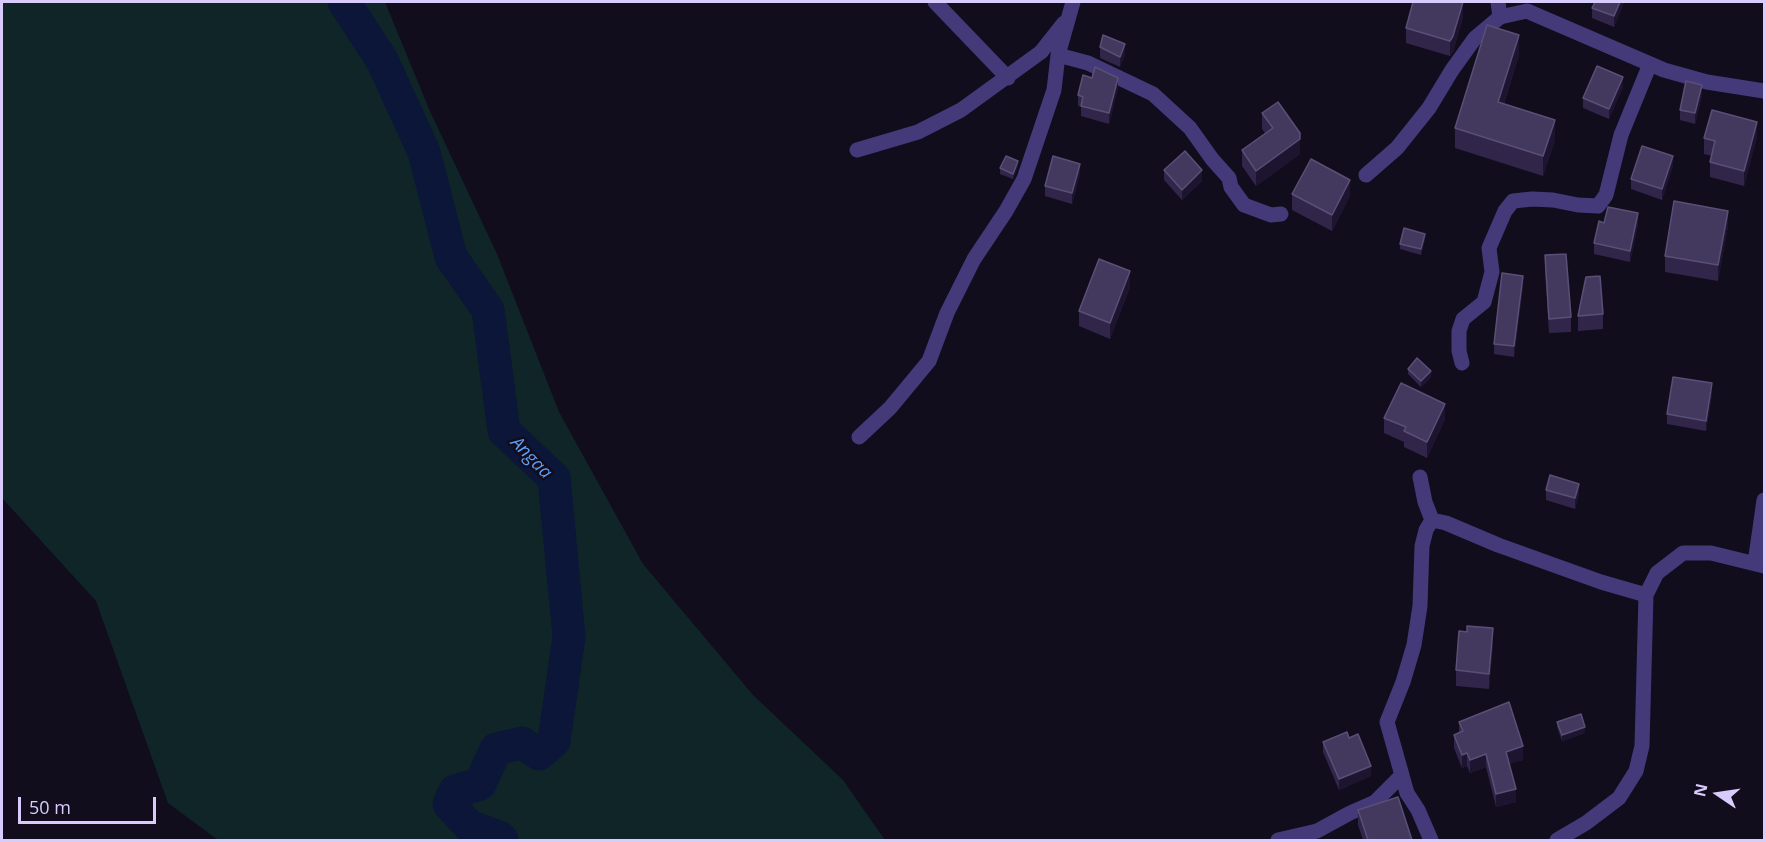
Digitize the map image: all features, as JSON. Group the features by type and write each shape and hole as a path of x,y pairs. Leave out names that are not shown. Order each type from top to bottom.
{"street":[{"path":"935,2 1008,78"},
{"path":"859,437 890,408 929,361 947,313 974,259 1024,179 1054,90 1058,55 1073,2"},
{"path":"1366,175 1397,147 1429,108 1452,70 1499,9 1527,11 1664,70 1707,82 1764,91"},
{"path":"857,150 918,132 961,110 1041,52 1068,18"},
{"path":"1058,55 1089,63 1153,94 1190,128 1229,178 1231,187 1244,205 1271,215 1281,214"},
{"path":"1462,363 1459,351 1461,325 1463,319 1484,302 1492,272 1489,248 1505,211 1513,201 1532,199 1598,206 1606,195 1621,135 1650,64"},
{"path":"1420,477 1425,502 1432,520"},
{"path":"1557,840 1586,823 1618,798 1636,771 1642,746 1646,595 1657,573 1683,553 1711,553 1760,565 1764,500"},
{"path":"1432,520 1446,523 1498,545 1601,582 1646,595"},
{"path":"1431,840 1418,810 1407,793 1387,722 1403,682 1414,645 1420,606 1422,546 1426,530 1432,520"},
{"path":"1278,840 1317,831 1375,802 1402,775"}],"green space":[{"path":"2,2 385,2 429,109 497,254 559,412 643,564 753,695 843,780 885,840 218,840 168,803 96,601 2,498"}],"building":[{"path":"1413,2 1463,2 1450,41 1406,28"},
{"path":"1595,2 1620,2 1614,16 1592,8"},
{"path":"1487,25 1519,35 1498,102 1555,120 1543,156 1455,128"},
{"path":"1103,35 1125,44 1120,57 1100,47"},
{"path":"1597,66 1623,77 1609,109 1583,98"},
{"path":"1095,67 1118,78 1109,113 1081,106 1083,97 1078,95 1083,75 1092,78"},
{"path":"1686,81 1702,85 1695,113 1680,110"},
{"path":"1278,102 1300,133 1300,139 1256,171 1242,150 1273,128 1262,113"},
{"path":"1712,110 1757,122 1744,171 1710,162 1715,141 1704,138"},
{"path":"1642,146 1673,156 1662,189 1631,179"},
{"path":"1185,151 1202,170 1182,190 1164,170"},
{"path":"1006,156 1018,161 1013,174 1000,168"},
{"path":"1053,156 1080,164 1072,193 1045,186"},
{"path":"1311,159 1350,180 1332,215 1292,194"},
{"path":"1674,201 1728,211 1718,265 1665,256"},
{"path":"1608,207 1638,213 1630,251 1594,243 1599,221 1604,223"},
{"path":"1404,228 1425,234 1421,249 1400,244"},
{"path":"1566,254 1571,317 1549,319 1545,255"},
{"path":"1099,259 1130,271 1110,323 1079,311"},
{"path":"1502,273 1523,276 1514,346 1494,344"},
{"path":"1600,276 1603,314 1578,316 1586,277"},
{"path":"1417,358 1431,371 1421,381 1408,369"},
{"path":"1673,377 1712,383 1706,421 1667,414"},
{"path":"1401,383 1445,404 1427,442 1404,431 1406,427 1384,418"},
{"path":"1550,475 1579,484 1575,498 1546,490"},
{"path":"1467,626 1493,628 1489,674 1456,670 1459,631 1467,632"},
{"path":"1509,702 1523,746 1506,752 1516,789 1496,794 1486,754 1470,760 1467,753 1462,755 1454,735 1463,731 1459,722"},
{"path":"1581,714 1585,727 1562,735 1557,722"},
{"path":"1347,732 1349,738 1358,734 1371,766 1339,779 1323,742"},
{"path":"1398,797 1412,840 1368,840 1358,810"}],"waterway":[{"name":"Angaa","path":"344,2 382,60 424,152 451,257 488,310 504,431 554,478 569,637 554,741 539,754 522,743 496,749 480,784 455,791 449,804 469,826 502,840"}]}
